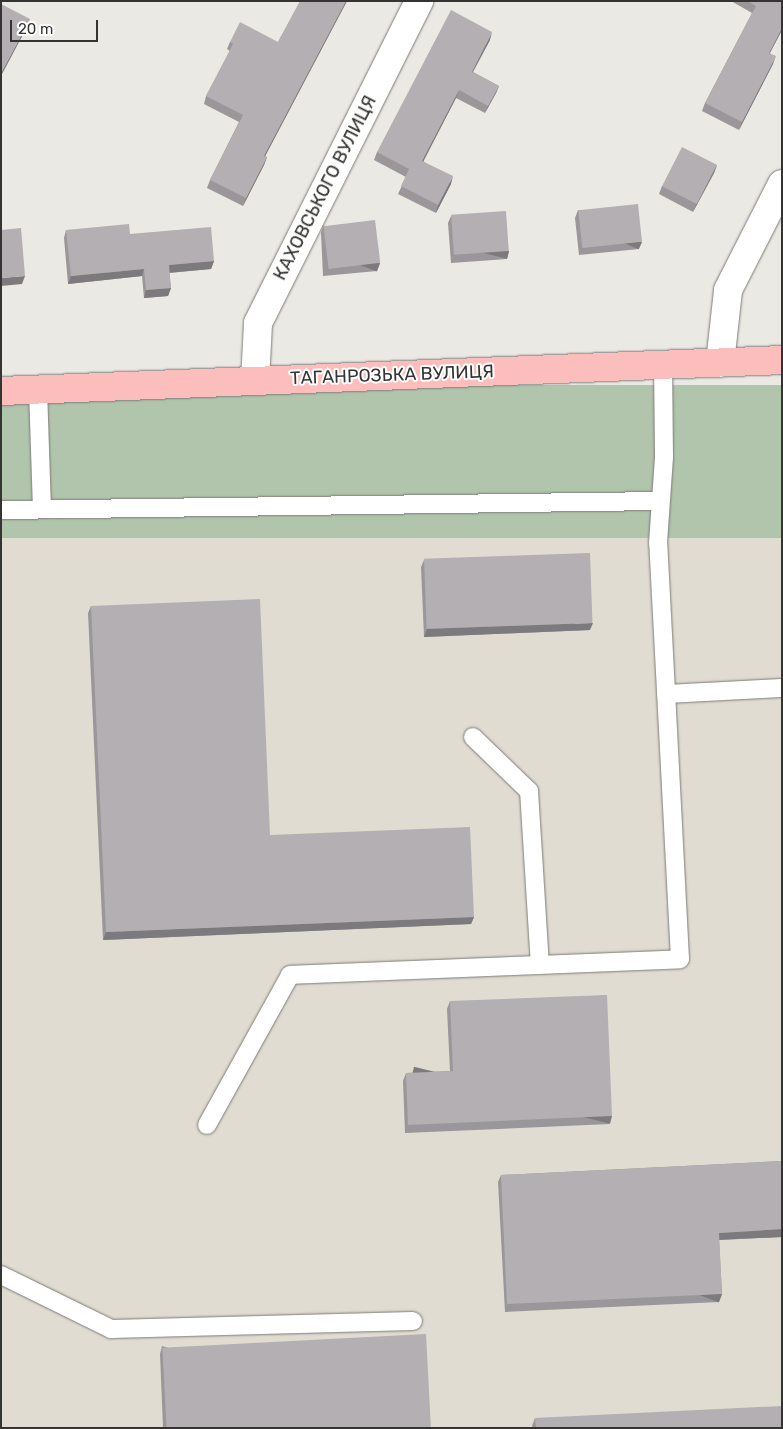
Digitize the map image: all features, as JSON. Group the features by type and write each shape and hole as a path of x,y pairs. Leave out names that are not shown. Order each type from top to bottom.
{"highway":[{"name":"ТАГАНРОЗЬКА ВУЛИЦЯ","path":"1,391 782,360"}],"street":[{"name":"КАХОВСЬКОГО ВУЛИЦЯ","path":"255,381 258,323 419,1"},
{"path":"720,363 728,290 782,184"}],"lane":[{"path":"207,1125 290,976 680,959 658,543 664,457 663,364"},
{"path":"38,389 42,508"},
{"path":"1,510 660,501"},
{"path":"666,694 782,688"},
{"path":"473,737 529,791 540,965"},
{"path":"1,1275 111,1329 413,1322"}],"shaded area":[{"path":"1,538 782,538 782,1428 1,1428"}],"green space":[{"path":"1,385 782,385 782,538 1,538"}],"building":[{"path":"300,1 346,1 264,156 267,157 246,198 210,180 243,115 206,96 233,44 230,42 240,22 278,42"},
{"path":"748,1 782,1 782,28 769,53 776,56 742,122 705,103 756,6"},
{"path":"1,4 30,19 1,73"},
{"path":"451,10 492,32 472,72 499,86 488,106 459,90 422,161 453,176 438,205 401,186 409,169 377,152"},
{"path":"682,147 717,165 697,204 662,186"},
{"path":"638,204 642,242 582,248 578,210"},
{"path":"506,211 509,251 454,255 451,215"},
{"path":"375,220 380,263 329,269 323,226"},
{"path":"129,224 130,234 211,227 214,261 169,265 171,288 146,290 144,269 71,276 66,230"},
{"path":"21,228 25,276 1,278 1,230"},
{"path":"590,553 592,623 427,629 424,559"},
{"path":"260,599 270,835 470,827 474,917 106,932 91,606"},
{"path":"607,995 612,1116 408,1125 406,1073 453,1071 450,1001"},
{"path":"782,1161 782,1229 719,1233 722,1294 507,1304 501,1175"},
{"path":"426,1334 431,1428 167,1428 162,1348"},
{"path":"782,1406 782,1428 536,1428 535,1418"}]}
